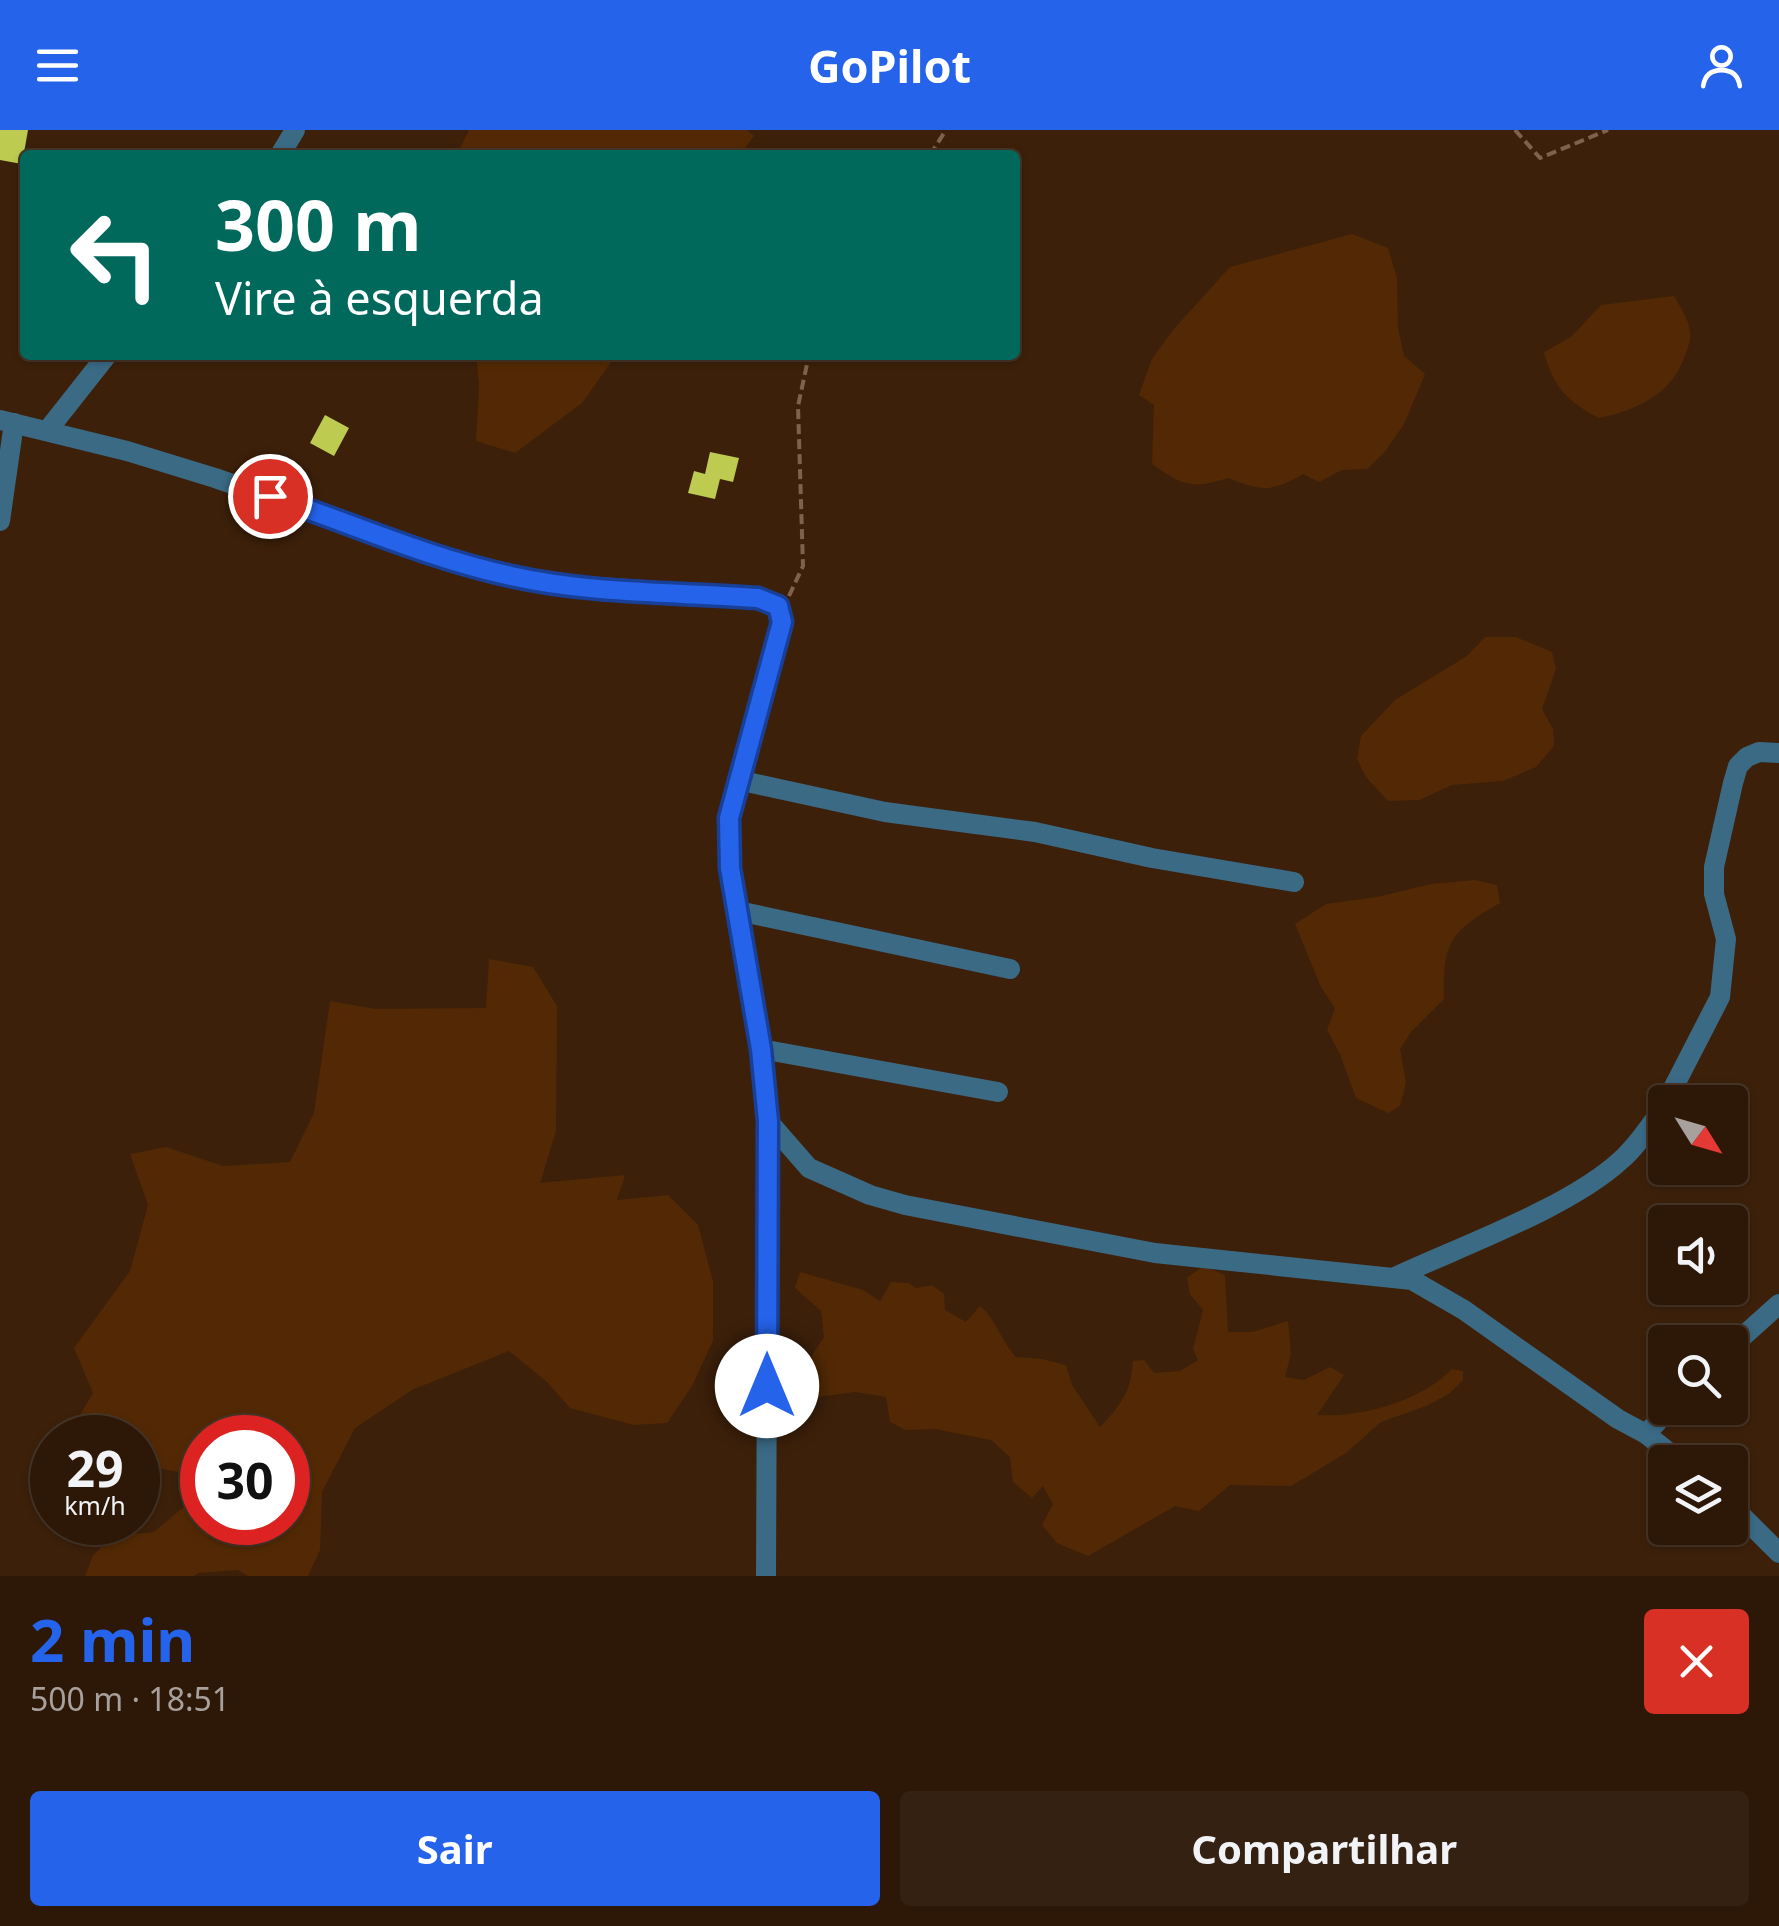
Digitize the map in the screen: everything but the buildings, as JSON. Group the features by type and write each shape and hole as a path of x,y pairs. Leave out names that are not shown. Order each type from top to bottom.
{"street":[{"path":"46,431 103,360"},
{"path":"0,521 7,421 215,478 478,568 556,584 758,598 778,606 782,622 738,780 728,840 761,1049 768,1121 766,1576"},
{"path":"1676,1085 1720,997 1726,939 1714,894 1714,867 1732,783 1738,766 1747,757 1759,752 1779,753"},
{"path":"738,780 885,812 1035,832 1171,862 1294,882"},
{"path":"738,911 1010,969"},
{"path":"761,1049 998,1092"},
{"path":"768,1121 810,1168 870,1195 905,1205 1155,1253 1412,1280 1438,1293 1660,1445"},
{"path":"1394,1277 1559,1201 1602,1175 1648,1128"},
{"path":"1748,1332 1779,1304"},
{"path":"1646,1434 1654,1425"},
{"path":"1748,1522 1779,1553"}],"path":[{"path":"1515,130 1540,158 1608,130"},
{"path":"781,612 804,566 798,406 807,360"}],"shaded area":[{"path":"469,130 747,130 754,136 744,150 459,150"},
{"path":"1352,234 1388,248 1397,278 1398,328 1404,356 1425,374 1404,424 1384,453 1367,469 1342,470 1319,482 1303,474 1266,488 1228,478 1205,484 1187,483 1152,464 1154,405 1139,395 1152,359 1173,330 1230,267"},
{"path":"1674,296 1688,322 1690,338 1679,369 1662,390 1639,405 1599,418 1563,392 1544,352 1571,337 1601,305"},
{"path":"476,360 612,360 582,403 515,453 476,441"},
{"path":"1485,637 1516,637 1552,652 1556,669 1542,709 1553,729 1554,746 1536,767 1503,781 1452,785 1419,800 1388,801 1366,777 1357,759 1361,736 1395,700 1467,656"},
{"path":"1475,880 1497,885 1500,903 1470,922 1453,940 1445,964 1444,999 1400,1049 1406,1083 1400,1106 1388,1113 1356,1098 1327,1030 1335,1008 1321,987 1295,924 1326,904 1431,884"},
{"path":"489,959 533,967 557,1006 556,1131 540,1183 625,1175 617,1200 668,1195 698,1225 713,1281 713,1341 692,1386 667,1423 634,1425 570,1408 547,1382 509,1351 412,1390 355,1428 322,1492 320,1550 308,1576 248,1576 238,1570 194,1576 85,1576 93,1555 104,1545 160,1545 160,1527 180,1510 180,1545 310,1545 310,1415 180,1415 180,1475 160,1469 160,1415 80,1415 93,1393 74,1348 130,1271 148,1205 130,1154 166,1147 223,1166 290,1162 314,1113 330,1001 376,1009 486,1008"},
{"path":"1203,1266 1225,1275 1228,1332 1252,1332 1288,1321 1291,1354 1285,1377 1304,1380 1330,1367 1344,1375 1317,1415 1352,1414 1389,1405 1424,1390 1452,1369 1463,1371 1463,1380 1449,1394 1426,1406 1381,1422 1346,1453 1291,1486 1230,1485 1199,1511 1175,1506 1088,1556 1057,1543 1042,1525 1053,1504 1043,1486 1032,1498 1013,1482 1010,1457 991,1440 935,1429 906,1430 890,1422 886,1397 855,1392 818,1397 797,1391 807,1363 824,1337 821,1311 795,1288 800,1272 863,1290 880,1301 891,1282 909,1283 916,1288 932,1285 944,1294 945,1310 966,1322 980,1306 1016,1357 1066,1365 1072,1385 1100,1427 1124,1397 1133,1361 1144,1360 1154,1373 1180,1371 1198,1360 1193,1349 1203,1310 1190,1294 1187,1278"}],"route":[{"path":"270,496 451,561 517,578 758,598 778,606 782,622 734,794 728,840 761,1049 768,1121 767,1386"}]}
